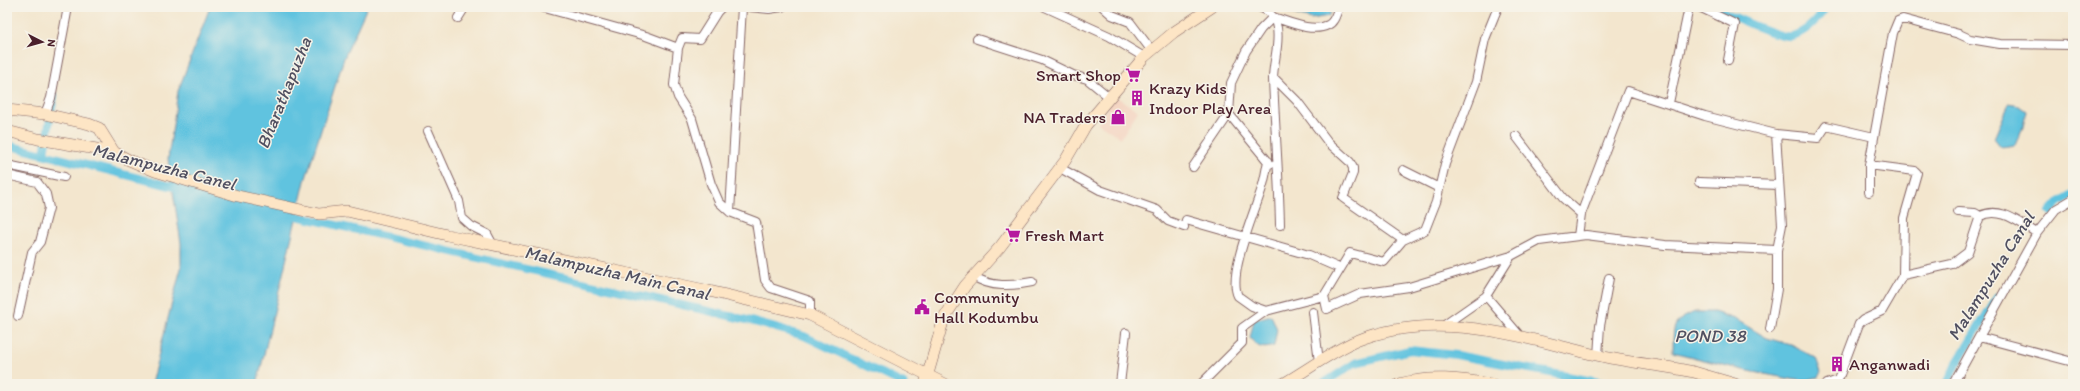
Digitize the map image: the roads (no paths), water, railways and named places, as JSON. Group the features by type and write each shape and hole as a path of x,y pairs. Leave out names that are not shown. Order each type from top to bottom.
{"street":[{"path":"49,115 68,7"},
{"path":"458,18 465,7"},
{"path":"543,7 646,36 678,48"},
{"path":"722,7 717,12 700,39 682,38 678,48 674,85 678,97 692,119 719,202 730,212 756,222 765,280 771,288 810,301 810,315"},
{"path":"730,212 742,7"},
{"path":"750,7 769,9 782,7"},
{"path":"1046,7 1068,17"},
{"path":"1046,7 1148,54"},
{"path":"1103,7 1112,15 1130,22 1148,54"},
{"path":"926,380 944,318 965,286 1000,247 1060,168 1086,125 1108,97 1148,54 1174,32 1212,7"},
{"path":"1258,7 1267,10 1273,17 1277,27 1278,41 1273,77 1279,175 1280,225"},
{"path":"1273,17 1299,26 1314,27 1329,25 1334,20 1339,7"},
{"path":"1498,7 1485,39 1476,82 1445,164 1436,202 1425,230 1403,240 1384,262 1350,253 1339,268 1324,296 1327,309 1360,294 1409,287 1511,256 1539,241 1586,235 1665,245 1777,250"},
{"path":"1669,103 1689,7"},
{"path":"1699,7 1735,24 1728,60"},
{"path":"1193,167 1229,114 1231,83 1246,51 1261,29 1273,17"},
{"path":"1869,192 1869,165 1893,33 1898,21 1903,19 1959,34 1970,39 2000,44 2073,45"},
{"path":"977,39 1042,60 1073,75 1087,79 1108,97"},
{"path":"1273,77 1298,101 1328,142 1353,168 1353,173 1343,198 1403,240"},
{"path":"1578,236 1581,214 1628,90 1705,116 1776,134 1818,138 1826,126 1874,136"},
{"path":"7,110 49,115 99,128 114,152"},
{"path":"1229,114 1279,175"},
{"path":"7,131 38,139 114,152 155,171 238,196 319,214 348,211 493,245 705,290 810,315 926,380 945,384"},
{"path":"428,131 459,201 462,218 471,226 487,234 493,245"},
{"path":"1770,329 1777,289 1777,250 1782,225 1776,134"},
{"path":"1516,136 1563,198 1581,214"},
{"path":"1266,311 1252,306 1238,296 1235,283 1244,238 1262,187 1268,161"},
{"path":"7,165 64,177"},
{"path":"1827,384 1838,380 1859,324 1863,320 1882,311 1903,275 1904,218 1917,174 1915,171 1869,165"},
{"path":"1060,168 1100,190 1157,210 1168,221 1185,223 1309,255 1339,268"},
{"path":"1403,170 1439,188"},
{"path":"7,175 37,182 46,194 49,208 40,242 32,252 18,316"},
{"path":"1699,182 1779,185"},
{"path":"1953,384 2037,233 2056,209 2073,199"},
{"path":"1958,212 1975,213 1980,216"},
{"path":"1903,275 1952,264 1968,252 1980,216 1990,212 2005,215 2037,233"},
{"path":"1443,326 1486,296 1511,256"},
{"path":"973,276 982,283 1006,285 1032,282"},
{"path":"1598,356 1600,326 1609,278"},
{"path":"1201,384 1242,343 1242,328 1266,311 1324,296"},
{"path":"1486,296 1520,336"},
{"path":"1313,312 1319,362"},
{"path":"1284,384 1355,342 1380,333 1412,327 1456,325 1520,336 1598,356 1694,372 1735,384"},
{"path":"1120,384 1126,333"},
{"path":"1979,337 2073,362"},
{"path":"1399,384 1413,380 1451,378 1491,384"}],"water":[{"name":"Bharathapuzha","path":"210,7 367,7 344,58 305,181 257,384 151,384 181,268 181,243 168,159 178,91"},
{"path":"1269,7 1333,7 1329,16 1311,19"},
{"path":"2009,104 2019,106 2026,111 2023,127 2015,145 2001,147 1994,138"},
{"name":"POND 38","path":"1695,312 1714,312 1735,319 1767,338 1791,345 1816,358 1821,372 1818,377 1802,381 1743,370 1673,352 1673,337 1677,322"},
{"path":"1271,315 1277,329 1274,346 1263,348 1255,344 1250,338 1254,320"}],"waterway":[{"name":"Malampuzha Canal","path":"1716,7 1741,20 1785,36 1791,36 1807,29 1826,7"},
{"path":"44,153 54,96"},
{"name":"Malampuzha Canel","path":"7,145 182,189"},
{"name":"Malampuzha Canal","path":"2050,212 2058,203 2073,194"},
{"name":"Malampuzha Main Canal","path":"288,214 747,320 804,336 904,384"},
{"name":"Malampuzha Canal","path":"1947,384 1956,364 1997,297"},
{"name":"Malampuzha Main Canal","path":"1322,384 1355,363 1410,350 1456,355 1609,384"}],"place":[{"name":"Smart Shop","path":"1133,75"},
{"name":"Krazy Kids Indoor Play Area","path":"1137,98"},
{"name":"NA Traders","path":"1118,117"},
{"name":"Fresh Mart","path":"1013,235"},
{"name":"Community Hall Kodumbu","path":"922,307"},
{"name":"Anganwadi","path":"1837,364"}]}
